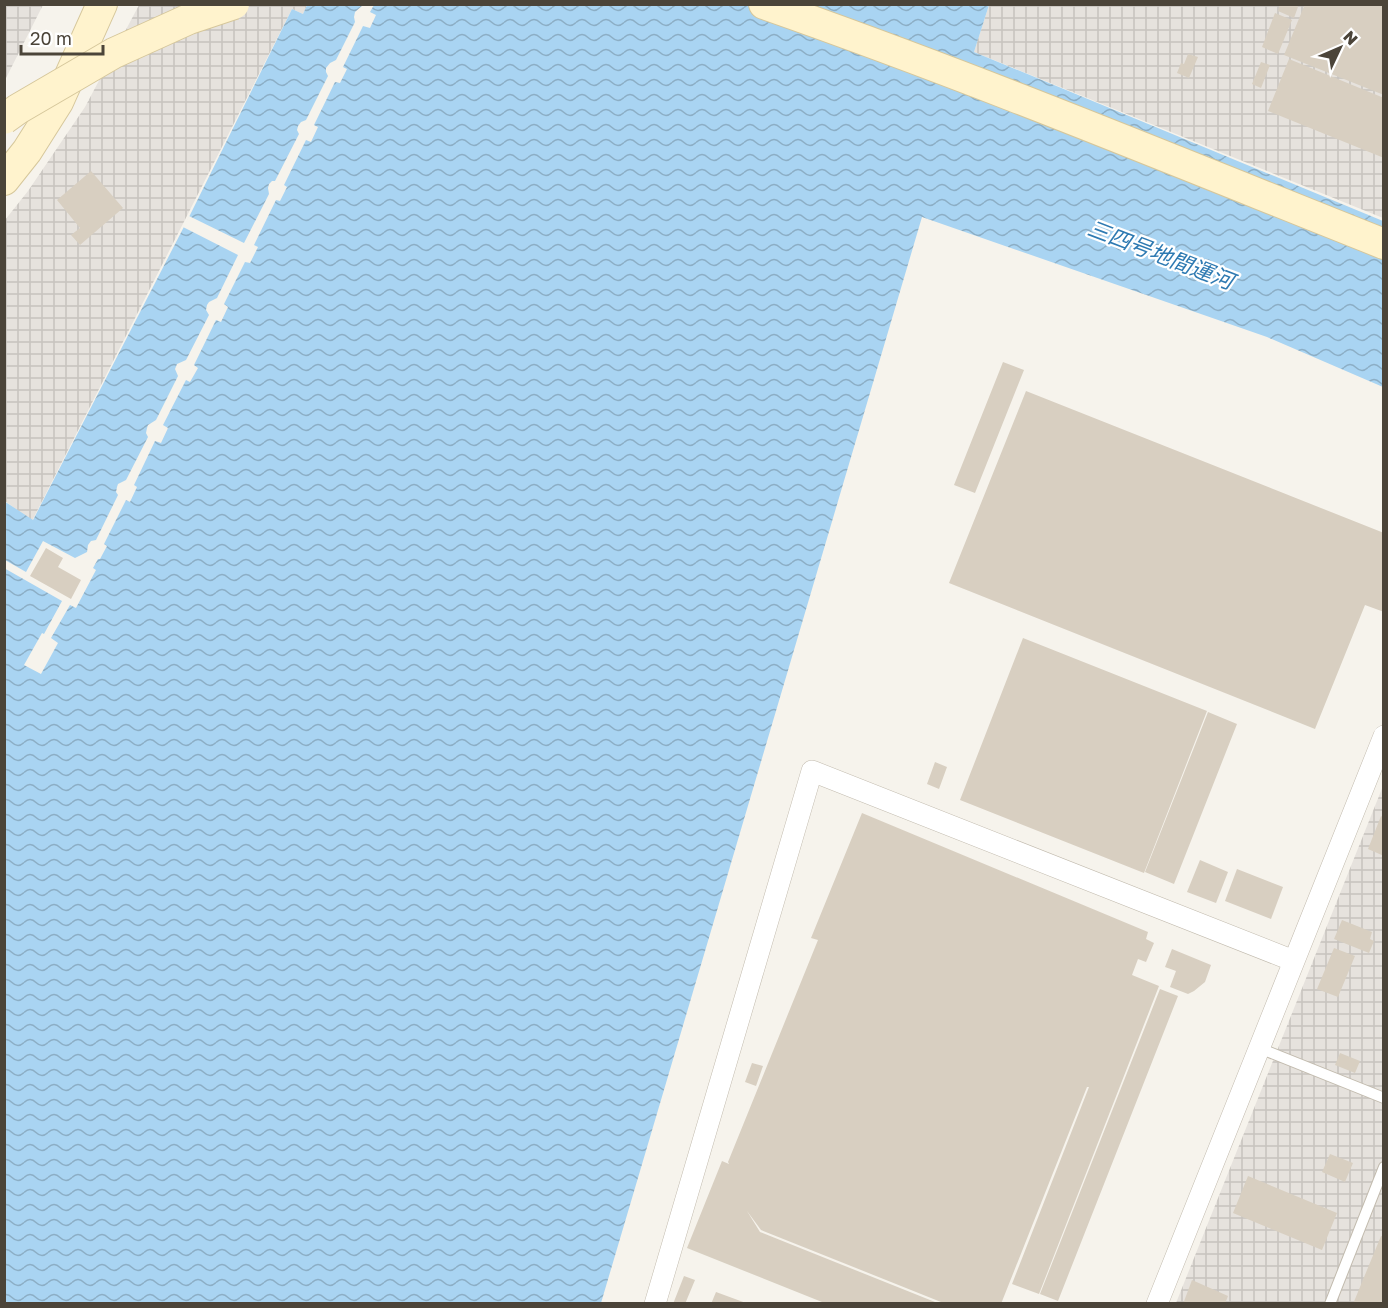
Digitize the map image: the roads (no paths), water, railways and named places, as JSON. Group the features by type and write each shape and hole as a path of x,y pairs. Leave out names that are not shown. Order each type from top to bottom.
{"street":[{"path":"4,180 27,151 58,102 102,4"},
{"path":"4,119 114,53 189,19 234,4"},
{"path":"764,4 853,35 1383,244"},
{"path":"1157,1304 1383,736"},
{"path":"656,1304 812,771 1294,961"}],"lane":[{"path":"1259,1048 1383,1098"},
{"path":"1330,1304 1383,1167"}],"water":[{"name":"三四号地間運河","path":"307,5 989,5 974,52 1383,221 1383,387 1267,337 922,217 601,1303 5,1303 4,501 33,520 190,215 292,9 303,14"}]}
